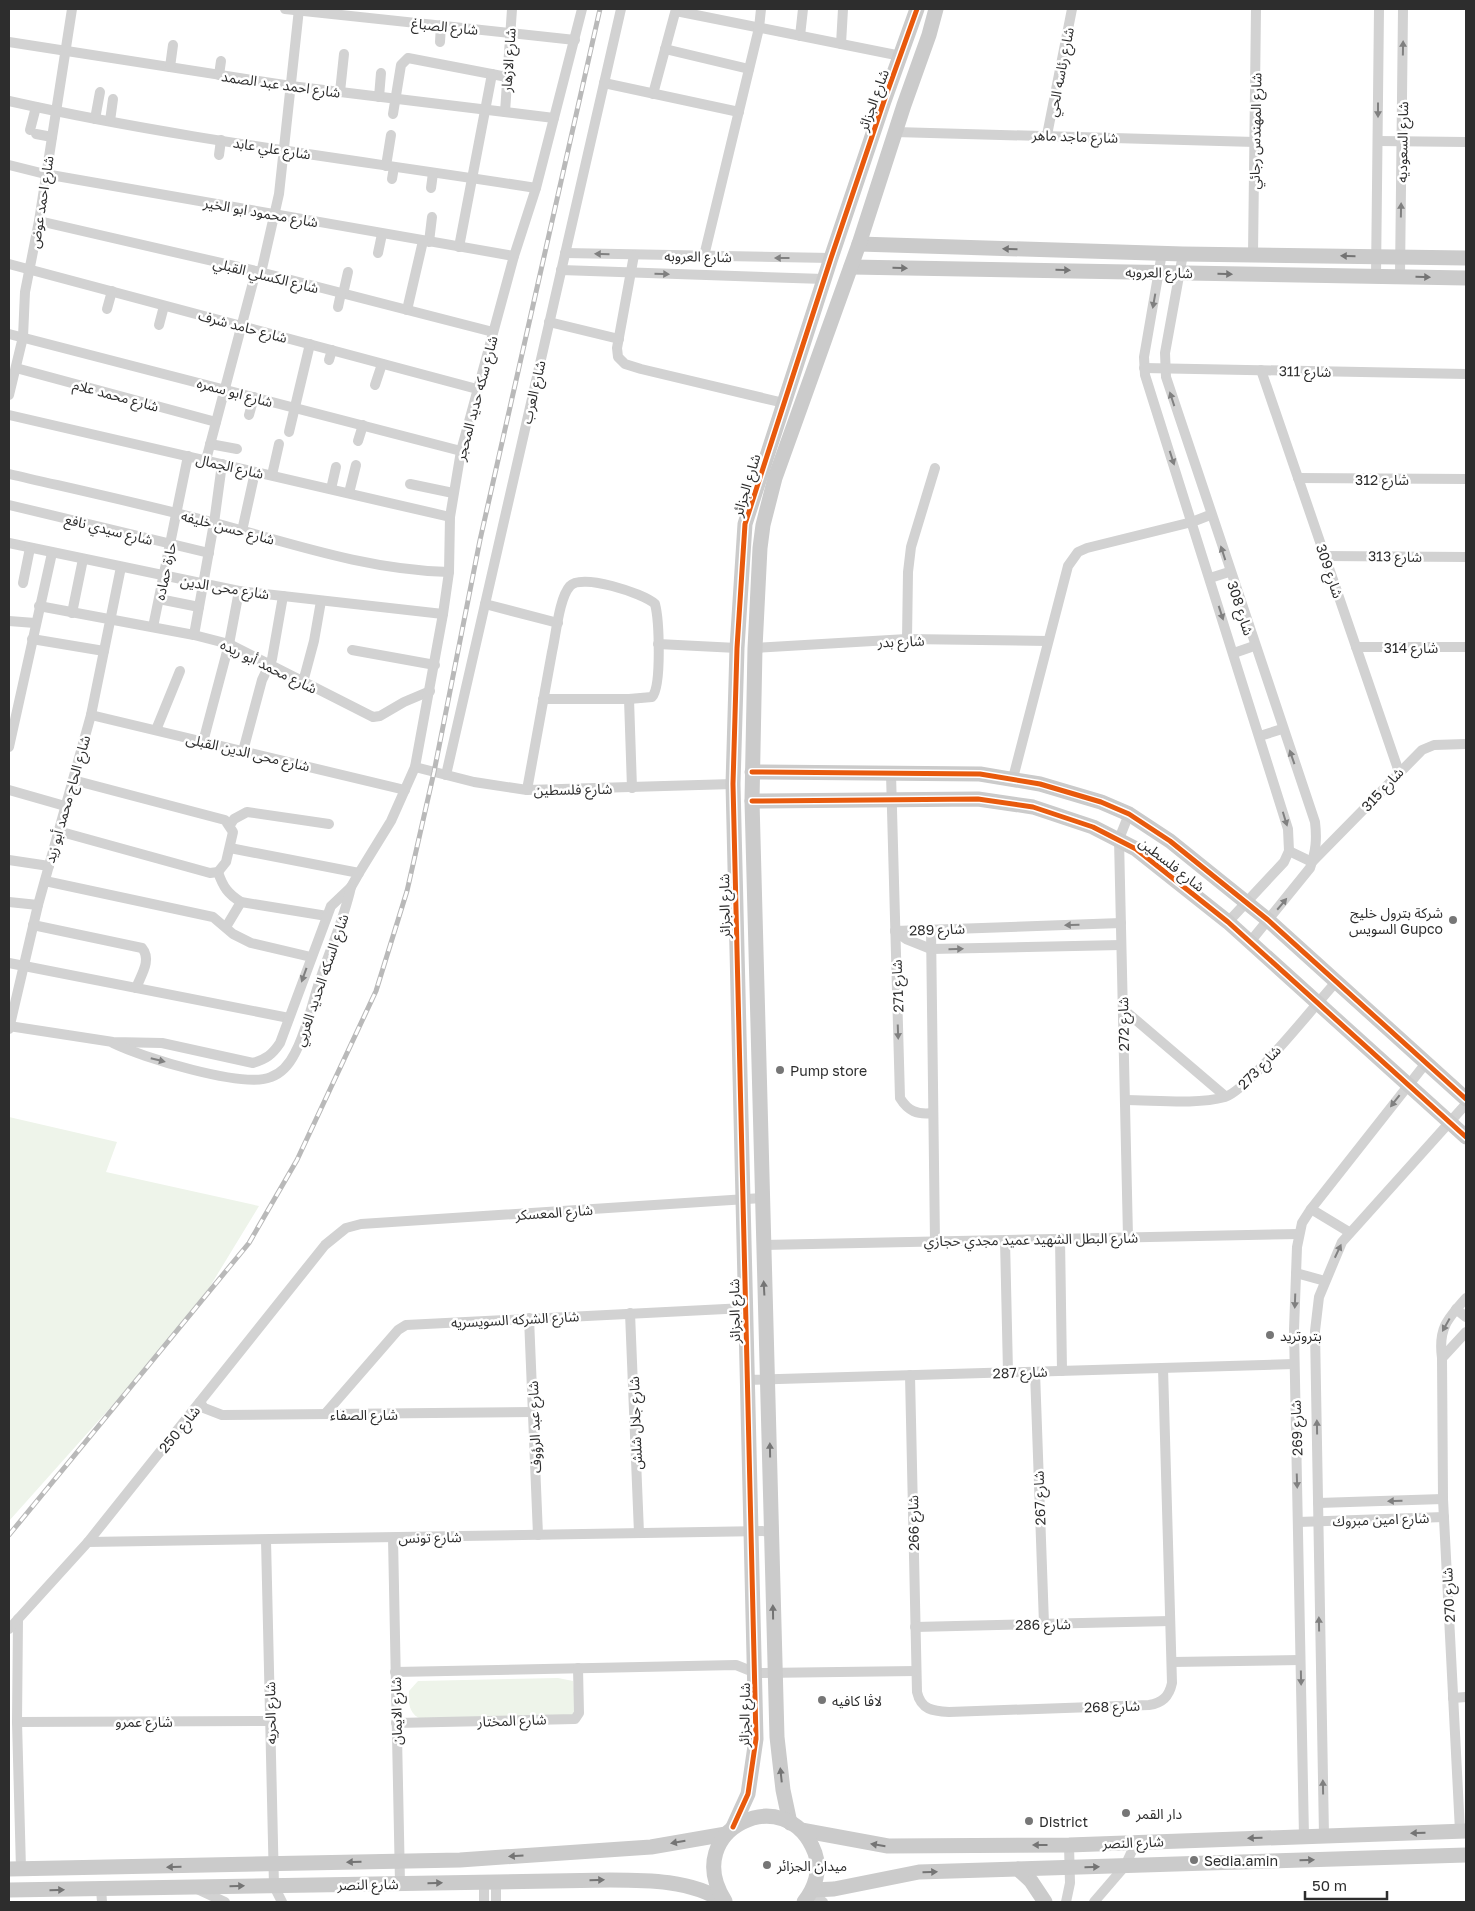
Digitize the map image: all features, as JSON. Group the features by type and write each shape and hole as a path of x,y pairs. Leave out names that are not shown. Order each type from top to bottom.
{"street":[{"name":"شارع احمد عوض","path":"9,395 23,338 24,302 67,51 72,9"},
{"name":"شارع الصباغ","path":"285,9 575,40"},
{"name":"شارع الازهار","path":"505,112 512,9"},
{"name":"شارع العرب","path":"446,775 620,9"},
{"path":"704,256 759,28 761,9"},
{"path":"800,36 802,9"},
{"path":"841,44 843,9"},
{"name":"شارع الجزائر","path":"725,1902 717,1888 714,1860 718,1846 729,1830 748,1794 756,1739 756,1673 750,1532 737,1020 733,784 737,648 745,524 831,258 917,9"},
{"name":"شارع الجزائر","path":"813,1897 817,1874 817,1858 811,1843 796,1826 783,1790 779,1754 775,1673 769,1380 763,1245 762,1139 752,801 754,648 760,548 775,478 859,244 904,105 930,35 936,9"},
{"name":"شارع رئاسه الحي","path":"1047,135 1072,9"},
{"name":"شارع المهندس رجائي","path":"1253,254 1256,9"},
{"name":"شارع السعوديه","path":"1376,276 1379,9"},
{"name":"شارع السعوديه","path":"1400,276 1403,9"},
{"path":"206,460 241,326 276,215 299,10"},
{"name":"شارع سكه حديد المحجر","path":"405,790 416,767 435,665 449,572 450,517 460,451 514,256 536,188 575,40 581,10"},
{"path":"653,94 676,10 901,56"},
{"path":"440,42 441,25"},
{"name":"شارع احمد عبد الصمد","path":"9,42 290,86 396,99 416,106 486,110 554,118"},
{"path":"170,67 173,45"},
{"path":"665,49 749,69"},
{"path":"340,92 344,54"},
{"path":"393,114 401,65 408,58 507,77"},
{"path":"219,75 221,61"},
{"path":"379,97 381,73"},
{"path":"459,247 474,178 492,74"},
{"path":"891,81 902,78 914,81"},
{"path":"604,83 739,112"},
{"path":"95,118 100,92"},
{"path":"110,121 113,99"},
{"name":"شارع علي عابد","path":"9,101 56,112 284,151 536,188"},
{"path":"884,101 893,106 904,105"},
{"path":"36,107 33,132 52,137"},
{"name":"شارع ماجد ماهر","path":"895,132 1255,142"},
{"path":"391,135 390,167 392,179"},
{"path":"219,155 221,140"},
{"path":"1378,141 1466,142"},
{"name":"شارع محمود ابو الخير","path":"9,165 45,174 514,256"},
{"path":"431,188 433,173"},
{"path":"407,310 432,217"},
{"name":"شارع الكسلي القبلي","path":"39,221 259,272 493,332"},
{"path":"378,253 382,234"},
{"name":"شارع العروبه","path":"859,244 1183,254 1466,258"},
{"name":"شارع العروبه","path":"565,253 831,258"},
{"name":"شارع 308","path":"1162,253 1144,357 1144,368 1288,829 1289,851"},
{"name":"شارع 308","path":"1183,254 1164,368 1168,386 1314,822 1317,838 1312,862 1301,880 1250,942"},
{"path":"634,255 619,339 618,357 626,364 784,403"},
{"name":"شارع حامد شرف","path":"9,264 310,344 331,355 382,364 476,389"},
{"name":"شارع العروبه","path":"851,267 1466,278"},
{"name":"شارع العروبه","path":"561,270 824,279"},
{"path":"338,307 348,272"},
{"path":"107,309 112,291"},
{"path":"159,324 164,306"},
{"path":"549,322 619,339"},
{"name":"شارع ابو سمره","path":"9,334 460,451"},
{"path":"289,432 310,344"},
{"path":"375,385 382,364"},
{"name":"شارع محمد علام","path":"16,368 216,422"},
{"name":"شارع 311","path":"1144,368 1466,374"},
{"name":"شارع 309","path":"1260,370 1399,772"},
{"path":"249,415 254,397"},
{"name":"شارع الجمال","path":"9,415 450,517"},
{"path":"358,442 363,426"},
{"path":"210,444 237,449"},
{"path":"272,475 279,444"},
{"name":"حارة حماده","path":"153,627 188,456"},
{"path":"194,635 214,523 222,464"},
{"path":"349,494 356,465"},
{"path":"331,489 336,467"},
{"path":"907,640 908,572 911,547 936,468"},
{"path":"242,531 255,472"},
{"name":"شارع حسن خليفه","path":"9,474 214,523 331,555 390,568 449,572"},
{"name":"شارع 312","path":"1298,478 1466,479"},
{"path":"410,484 453,493"},
{"name":"شارع سيدي نافع","path":"9,505 209,553"},
{"path":"1013,778 1068,566 1078,552 1087,548 1192,522 1210,515"},
{"name":"شارع محى الدين","path":"9,543 164,577 239,591 443,614"},
{"path":"23,583 30,548"},
{"path":"9,746 12,709 18,698 52,553"},
{"name":"شارع 313","path":"1324,556 1466,557"},
{"path":"72,612 83,559"},
{"name":"شارع الحاج محمد أبو زيد","path":"9,1027 12,998 23,966 48,866 91,715 121,567"},
{"path":"1210,578 1229,572"},
{"path":"527,790 543,699 558,623 565,594 570,586 577,581 587,580 649,598 655,604 658,614 656,694 648,699 543,699"},
{"path":"203,742 229,644 239,591"},
{"path":"243,751 262,680 269,666 283,596"},
{"path":"159,599 199,607"},
{"path":"303,682 314,641 321,601"},
{"path":"485,604 558,623"},
{"name":"شارع محمد أبو ريده","path":"39,606 194,635 229,644 269,666 373,717 380,716 404,702 430,691"},
{"path":"9,621 35,623"},
{"path":"32,639 104,651"},
{"name":"شارع بدر","path":"754,648 907,640 1048,641"},
{"path":"658,644 737,648"},
{"path":"1234,653 1254,646"},
{"name":"شارع 314","path":"1356,647 1466,647"},
{"path":"352,650 435,665"},
{"path":"156,730 180,671"},
{"path":"9,692 18,698"},
{"path":"629,699 632,788"},
{"name":"شارع محى الدين القبلى","path":"91,715 405,790"},
{"path":"1260,736 1282,728"},
{"name":"شارع 315","path":"1312,862 1422,750 1434,745 1466,744"},
{"name":"شارع فلسطين","path":"416,767 446,775 527,790 733,784"},
{"name":"شارع فلسطين","path":"752,772 980,774 1013,778 1066,791 1129,814 1170,841 1268,920 1466,1099"},
{"name":"شارع 271","path":"890,774 900,1098 913,1112 933,1113"},
{"path":"58,832 210,873 218,872 226,862 230,848 233,832 230,826 218,818 72,780"},
{"path":"9,790 65,806"},
{"name":"شارع السكه الحديد الغربي","path":"9,1027 113,1042 162,1043 253,1063 264,1060 274,1053 280,1043 331,906 351,887 391,821 405,790"},
{"path":"1060,815 1066,791"},
{"name":"شارع فلسطين","path":"752,801 978,799 1006,802 1060,815 1119,839 1153,862 1228,922 1466,1137"},
{"path":"230,826 234,819 247,812 329,824"},
{"name":"شارع 272","path":"1128,1237 1119,839 1129,814"},
{"path":"230,848 359,873"},
{"path":"1228,922 1277,870 1289,851 1312,862"},
{"path":"9,860 48,866"},
{"path":"218,872 222,884 230,895 241,902 328,916"},
{"path":"45,881 213,917 251,943 311,956"},
{"name":"شارع السكه الحديد الغربي","path":"113,1042 142,1056 237,1079 254,1081 272,1077 286,1067 296,1052 321,977 346,913 351,887"},
{"path":"9,902 38,905"},
{"path":"226,927 241,902"},
{"name":"شارع 289","path":"895,930 1121,924"},
{"path":"33,925 142,948 147,954 147,961 136,988"},
{"name":"شارع 289","path":"895,930 906,939 931,949 1121,945"},
{"path":"931,930 935,1242"},
{"path":"9,963 288,1018"},
{"name":"شارع 273","path":"1125,1100 1211,1099 1225,1096 1242,1087 1336,982"},
{"path":"1122,1009 1225,1096"},
{"path":"737,1020 758,1019"},
{"name":"شارع 269","path":"1304,1837 1294,1364 1299,1234 1311,1209 1426,1063"},
{"name":"شارع 269","path":"1324,1836 1315,1331 1319,1297 1349,1232 1466,1104"},
{"path":"740,1141 762,1139"},
{"name":"شارع المعسكر","path":"346,1228 368,1224 762,1198"},
{"path":"1311,1209 1349,1232"},
{"name":"شارع 250","path":"9,1629 88,1542 325,1245 346,1228"},
{"name":"شارع البطل الشهيد عميد مجدي حجازي","path":"763,1245 1299,1234"},
{"path":"1060,1238 1062,1371"},
{"path":"1005,1240 1008,1372"},
{"path":"1296,1273 1325,1281"},
{"name":"شارع 270","path":"1463,1831 1453,1698 1443,1499 1442,1358 1440,1341 1442,1328 1466,1298"},
{"name":"شارع الشركه السويسريه","path":"324,1414 398,1330 406,1325 745,1308"},
{"path":"1456,1309 1466,1317"},
{"name":"شارع جلال شلش","path":"630,1313 639,1533"},
{"name":"شارع عبد الرؤوف","path":"529,1318 538,1535"},
{"path":"1442,1358 1466,1332"},
{"name":"شارع 287","path":"747,1380 1294,1364"},
{"name":"شارع 268","path":"916,1671 919,1700 932,1711 1156,1704 1167,1696 1172,1683 1172,1662 1163,1368"},
{"name":"شارع 267","path":"1035,1372 1044,1624"},
{"name":"شارع 266","path":"910,1375 916,1671"},
{"name":"شارع الصفاء","path":"200,1402 204,1408 222,1415 533,1412"},
{"name":"شارع امين مبروك","path":"1318,1503 1443,1499"},
{"name":"شارع امين مبروك","path":"1298,1522 1444,1517"},
{"name":"شارع تونس","path":"88,1542 771,1531"},
{"name":"شارع الايمان","path":"392,1538 400,1884"},
{"name":"شارع الحريه","path":"266,1540 274,1886"},
{"path":"15,1869 18,1619"},
{"name":"شارع 286","path":"915,1628 1170,1621"},
{"path":"1172,1662 1300,1660"},
{"path":"396,1672 736,1665 756,1673 916,1671"},
{"name":"شارع المختار","path":"396,1723 575,1719 579,1713 578,1668"},
{"path":"1453,1698 1466,1697"},
{"name":"شارع عمرو","path":"17,1722 271,1720"},
{"name":"شارع النصر","path":"15,1869 460,1860 652,1848 729,1830 755,1817 767,1816 796,1826 888,1846 1069,1845 1463,1831"},
{"path":"1094,1902 1126,1866 1136,1842"},
{"path":"1066,1902 1070,1883 1069,1845"},
{"name":"شارع النصر","path":"813,1897 834,1889 919,1872 1466,1855"},
{"path":"1018,1869 1030,1881 1045,1902"},
{"name":"شارع النصر","path":"9,1890 101,1896 194,1887 649,1880 713,1894 725,1902"},
{"path":"484,1902 490,1882"},
{"path":"490,1882 496,1902"},
{"path":"274,1886 282,1902"},
{"path":"194,1887 225,1902"}],"shaded area":[{"path":"9,1117 117,1142 106,1172 259,1206 192,1316 9,1521"},
{"path":"558,1678 573,1681 576,1711 573,1715 421,1719 414,1714 409,1704 409,1691 418,1681"}],"railway":[{"path":"9,1535 249,1243 297,1160 376,991 407,891 434,772 480,540 600,9"}],"cycle path":[{"path":"733,1827 748,1794 756,1739 733,784 737,648 745,524 831,258 917,9"},
{"path":"752,772 980,774 1040,784 1101,802 1129,814 1170,841 1268,920 1466,1099"},
{"path":"752,801 978,799 1033,807 1093,827 1136,849 1228,922 1466,1137"}],"place":[{"name":"شركة بترول خليج السويس Gupco","path":"1453,920"},
{"name":"Pump store","path":"780,1070"},
{"name":"بتروتريد","path":"1270,1335"},
{"name":"لاڤا كافيه","path":"822,1700"},
{"name":"دار القمر","path":"1126,1813"},
{"name":"District","path":"1029,1821"},
{"name":"Sedia.amin","path":"1194,1860"},
{"name":"ميدان الجزائر","path":"767,1865"}]}
